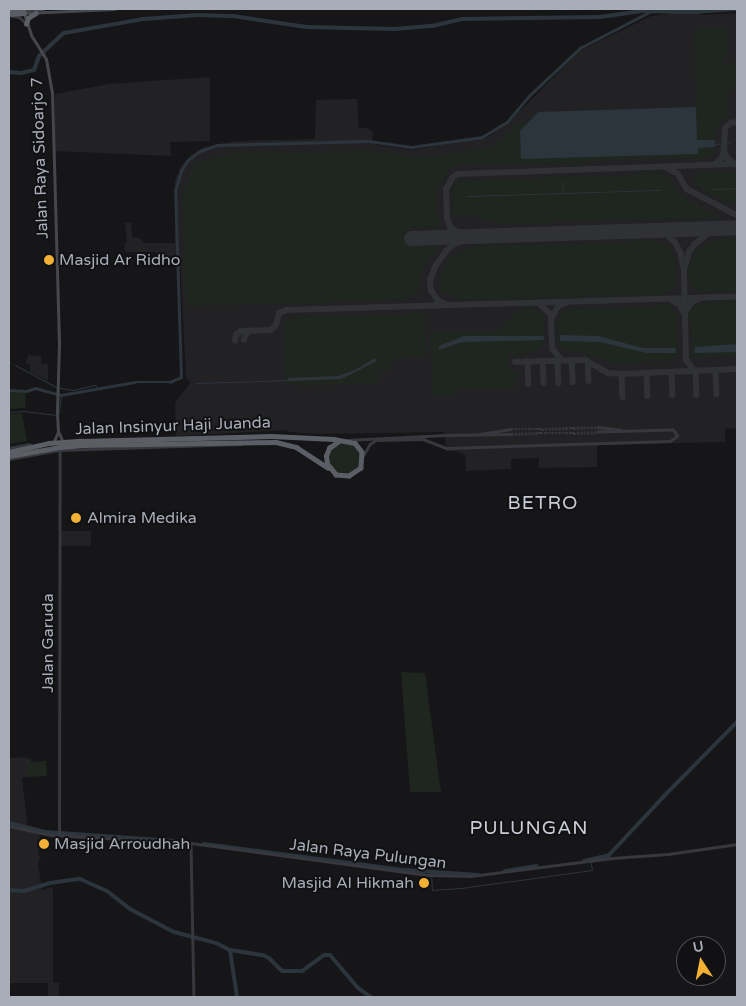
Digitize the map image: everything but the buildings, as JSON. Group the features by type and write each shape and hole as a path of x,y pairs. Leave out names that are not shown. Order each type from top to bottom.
{"highway":[{"path":"9,12 24,11"},
{"path":"26,24 30,16 36,13"},
{"name":"Jalan Insinyur Haji Juanda","path":"9,450 63,442 125,442 286,436 339,441"},
{"name":"Jalan Insinyur Haji Juanda","path":"232,439 244,442 286,443 328,468"},
{"path":"347,440 358,445 363,456 359,471 349,476 336,475 328,468 327,452 332,445 339,441 347,440"},
{"name":"Jalan Insinyur Haji Juanda","path":"9,458 44,451 125,442"}],"main road":[{"path":"24,11 43,9"},
{"path":"24,11 36,13 115,9"},
{"name":"Jalan Raya Sidoarjo 7","path":"24,11 26,24 43,53 48,67 52,103 59,344 58,431 54,443"},
{"name":"Jalan Raya Sidoarjo 7","path":"58,431 63,442"}],"street":[{"path":"9,12 19,17 26,24"},
{"path":"598,427 621,430"},
{"path":"478,435 511,429"},
{"path":"363,456 370,444 376,440 422,438 447,448 670,441 676,436 674,430 598,432"},
{"path":"347,440 511,434"},
{"name":"Jalan Insinyur Haji Juanda","path":"44,451 82,447 237,445 244,442"},
{"name":"Jalan Insinyur Haji Juanda","path":"9,450 30,444"},
{"name":"Jalan Garuda","path":"59,833 60,450"},
{"name":"Jalan Raya Pulungan","path":"9,826 59,833 191,843 430,875 471,876 600,859 668,854 737,844"},
{"path":"191,843 194,997"}],"shaded area":[{"path":"667,9 699,9 700,15 737,13 737,428 725,429 725,442 597,445 597,467 539,468 539,458 511,459 511,469 466,471 465,455 457,451 447,451 444,432 317,434 289,432 288,430 176,436 175,403 191,382 186,378 180,259 170,259 154,252 125,252 124,244 127,242 125,223 131,223 132,237 140,238 144,243 175,243 175,180 181,166 191,155 204,147 235,141 315,139 316,100 357,99 359,128 368,128 373,132 372,144 411,150 488,137 508,123 580,51 651,16 667,14"},
{"path":"727,28 728,57 722,58 722,66 731,66 731,63 737,63 737,89 728,90 728,115 716,127 715,140 697,140 694,30"},
{"path":"210,77 210,141 170,142 171,156 55,151 55,94 109,84"},
{"path":"696,107 697,140 715,140 715,147 698,148 698,154 521,159 520,131 538,112"},
{"path":"522,120 526,124 520,131 690,154 698,154 697,148 715,147 715,150 712,155 706,158 460,165 446,172 438,187 438,218 441,219 441,226 409,228 410,247 439,246 426,262 416,296 384,301 186,306 183,197 190,173 199,163 223,154 366,150 424,157 491,147"},
{"path":"737,172 737,207 712,196 692,181 699,173"},
{"path":"661,174 670,179 675,189 684,198 720,217 499,224 474,215 454,215 454,186 463,180"},
{"path":"737,238 737,291 697,291 689,283 688,267 696,252 707,243"},
{"path":"655,241 668,246 675,256 676,285 663,295 460,300 441,292 439,288 439,278 449,259 474,246"},
{"path":"737,301 737,356 695,358 692,351 689,313 692,308 698,304"},
{"path":"669,305 677,313 678,352 677,356 668,361 610,363 584,352 569,352 563,349 559,343 558,319 565,310"},
{"path":"519,310 535,310 542,314 544,320 544,344 535,353 508,354 508,371 519,371 519,377 515,377 515,389 455,390 454,396 433,396 430,333 498,331"},
{"path":"425,313 425,357 392,359 392,370 378,370 378,383 299,386 299,384 286,384 286,321 292,318"},
{"path":"560,335 598,336 643,348 675,348 676,353 647,353 600,342 560,341"},
{"path":"464,336 543,336 545,340 462,342 439,350 439,346"},
{"path":"737,344 737,352 694,353 695,347"},
{"path":"28,355 41,356 41,364 48,364 48,381 30,372 30,364 26,364"},
{"path":"375,358 377,361 341,379 288,381 288,378 338,376 355,370"},
{"path":"12,390 26,392 25,408 9,409 9,392"},
{"path":"22,413 27,441 9,444 9,414"},
{"path":"345,442 351,443 356,447 360,452 360,464 356,469 351,473 345,474 339,473 334,469 330,464 329,458 330,452 334,447 339,443"},
{"path":"61,531 91,531 91,546 61,546"},
{"path":"401,672 425,673 441,792 410,792"},
{"path":"27,757 27,777 22,778 28,830 40,833 38,855 41,856 38,863 42,890 53,887 53,983 59,983 59,997 48,997 48,983 9,983 9,758"},
{"path":"27,759 31,759 31,762 46,761 47,776 27,777"}],"waterway":[{"path":"9,72 21,73 34,70 39,56 64,33 143,19 198,15 233,16 306,27 395,29 432,26 462,19 600,17 642,11 693,12 736,9"},
{"path":"9,390 26,391 35,388 61,395 135,382 170,382 181,377 175,191 181,171 188,160 200,151 217,145 369,141 411,147 482,137 507,122 530,95 580,48 651,11"},
{"path":"713,144 729,143"},
{"path":"562,182 563,193"},
{"path":"713,189 737,188"},
{"path":"466,196 661,190"},
{"path":"15,365 56,387"},
{"path":"196,383 289,380"},
{"path":"60,388 73,390 95,385 98,389"},
{"path":"59,413 61,395"},
{"path":"9,412 24,411 55,415"},
{"path":"584,861 609,855 737,722"},
{"path":"9,823 45,832 175,841"},
{"path":"204,844 405,870 478,875"},
{"path":"431,872 432,890 461,888 592,870 590,859"},
{"path":"505,871 537,866"},
{"path":"9,890 24,891 50,883 80,879 107,891 130,909 174,932 216,943 230,950 263,955 269,958 282,971 302,971 324,955 330,955 358,988 371,997"},
{"path":"230,950 237,997"}],"taxiway":[{"path":"724,149 725,128 731,123 737,122"},
{"path":"715,164 722,158 724,149 727,157 735,164"},
{"path":"467,236 451,229 447,219 446,190 452,178 458,174 737,164"},
{"path":"666,167 678,174 687,189 737,215"},
{"path":"694,371 686,360 684,270 689,252 694,245 710,232 721,228"},
{"path":"654,230 666,234 675,242 681,253 683,265"},
{"path":"445,304 438,301 431,291 430,281 435,267 446,251 454,244 476,236"},
{"path":"235,341 236,335 241,331 271,330 276,325 279,313 286,310 737,297"},
{"path":"670,299 680,305 684,313"},
{"path":"685,313 691,303 699,299"},
{"path":"539,303 551,314 553,349 562,360"},
{"path":"552,318 558,306 565,303"},
{"path":"244,340 246,334 251,331"},
{"path":"558,360 559,383"},
{"path":"572,360 573,382"},
{"path":"515,362 585,360 608,373 622,374 737,369"},
{"path":"528,361 529,384"},
{"path":"543,361 544,383"},
{"path":"588,361 589,381"},
{"path":"696,370 697,395"},
{"path":"716,370 717,394"},
{"path":"672,372 673,395"},
{"path":"647,373 648,396"},
{"path":"622,374 623,397"}],"runway":[{"path":"411,238 737,227"}],"tunnel":[{"path":"573,428 598,427"},
{"path":"541,429 570,428"},
{"path":"511,429 538,429"},
{"path":"573,433 598,432"},
{"path":"511,434 538,433"},
{"path":"541,433 570,433"}],"place":[{"name":"Masjid Ar Ridho","path":"49,260"},
{"name":"Almira Medika","path":"76,518"},
{"name":"Masjid Arroudhah","path":"44,844"},
{"name":"Masjid Al Hikmah","path":"424,883"}],"district":[{"name":"BETRO","path":"543,504"},
{"name":"PULUNGAN","path":"529,829"}]}
